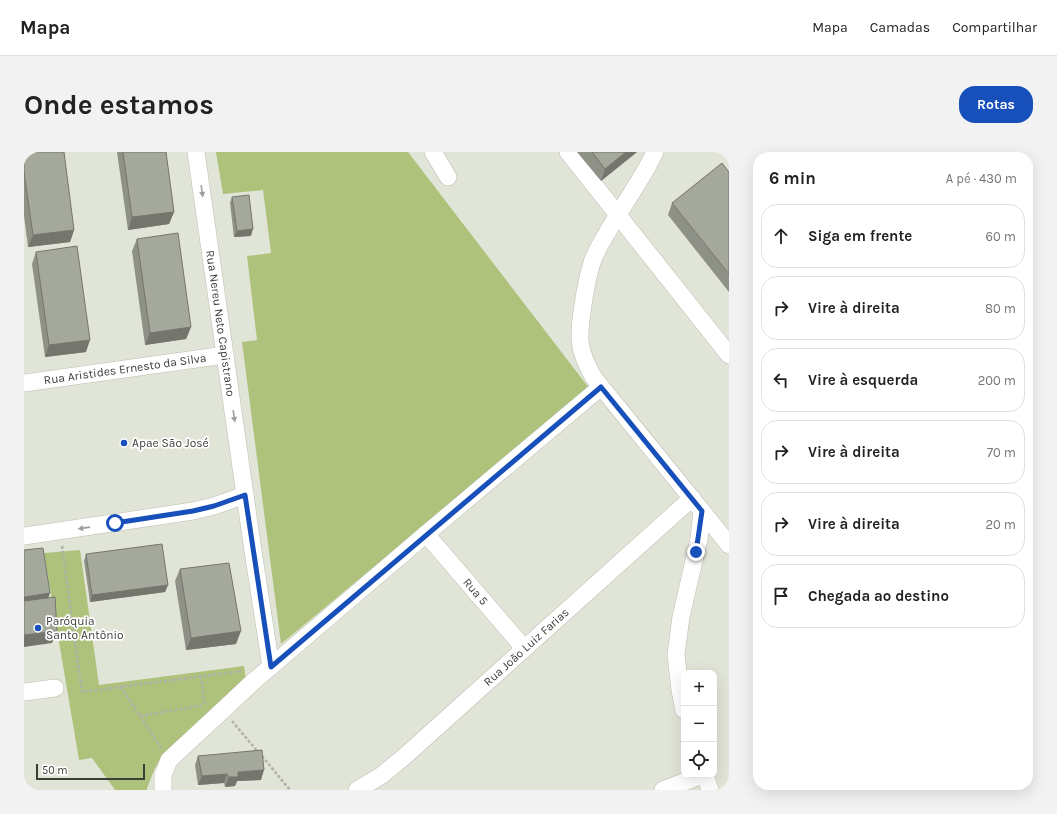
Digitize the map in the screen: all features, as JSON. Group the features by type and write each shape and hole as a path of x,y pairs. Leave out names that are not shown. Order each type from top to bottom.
{"street":[{"name":"Rua Nereu Neto Capistrano","path":"196,152 271,667"},
{"path":"433,152 448,177"},
{"path":"568,152 729,355"},
{"path":"655,152 643,174 617,214 591,265 587,278 580,328 580,344 584,359 601,387 729,545"},
{"name":"Rua Aristides Ernesto da Silva","path":"24,383 225,354"},
{"path":"163,790 163,775 169,760 228,705 426,534 601,387"},
{"path":"24,536 193,511 214,506 245,495"},
{"path":"683,706 676,654 681,617 696,552 697,505"},
{"name":"Rua João Luiz Farias","path":"357,790 382,775 405,756 524,648 697,505"},
{"name":"Rua 5","path":"426,534 524,648"},
{"path":"24,692 55,688"},
{"path":"662,790 695,778"},
{"path":"704,778 710,790"}],"path":[{"path":"60,531 82,692 271,667"},
{"path":"201,676 205,705"},
{"path":"121,687 169,760"},
{"path":"140,716 205,705 228,705 290,790"}],"green space":[{"path":"216,152 408,152 589,388 281,644 242,342 257,340 247,256 271,253 263,190 223,194"},
{"path":"80,550 99,685 244,666 246,681 166,752 155,768 147,790 115,790 92,758 79,760 44,553"}],"building":[{"path":"24,152 64,152 74,230 33,235 24,172"},
{"path":"123,152 166,152 174,212 132,217"},
{"path":"592,152 626,152 605,169"},
{"path":"722,163 729,172 729,274 672,203"},
{"path":"249,195 253,229 237,231 232,197"},
{"path":"178,233 191,327 150,333 137,239"},
{"path":"77,246 90,340 49,345 36,252"},
{"path":"162,544 168,585 92,595 86,554"},
{"path":"43,548 50,593 24,597 24,550"},
{"path":"229,563 241,631 191,638 180,569"},
{"path":"55,597 57,631 24,635 24,601"},
{"path":"262,750 264,770 238,772 238,777 229,777 227,774 202,776 198,756"}],"place":[{"name":"Apae São José","path":"124,443"},
{"name":"Paróquia Santo Antônio","path":"38,628"}],"route":[{"path":"115,523 193,511 214,506 245,495 271,667 601,387 702,511 696,552"}]}
